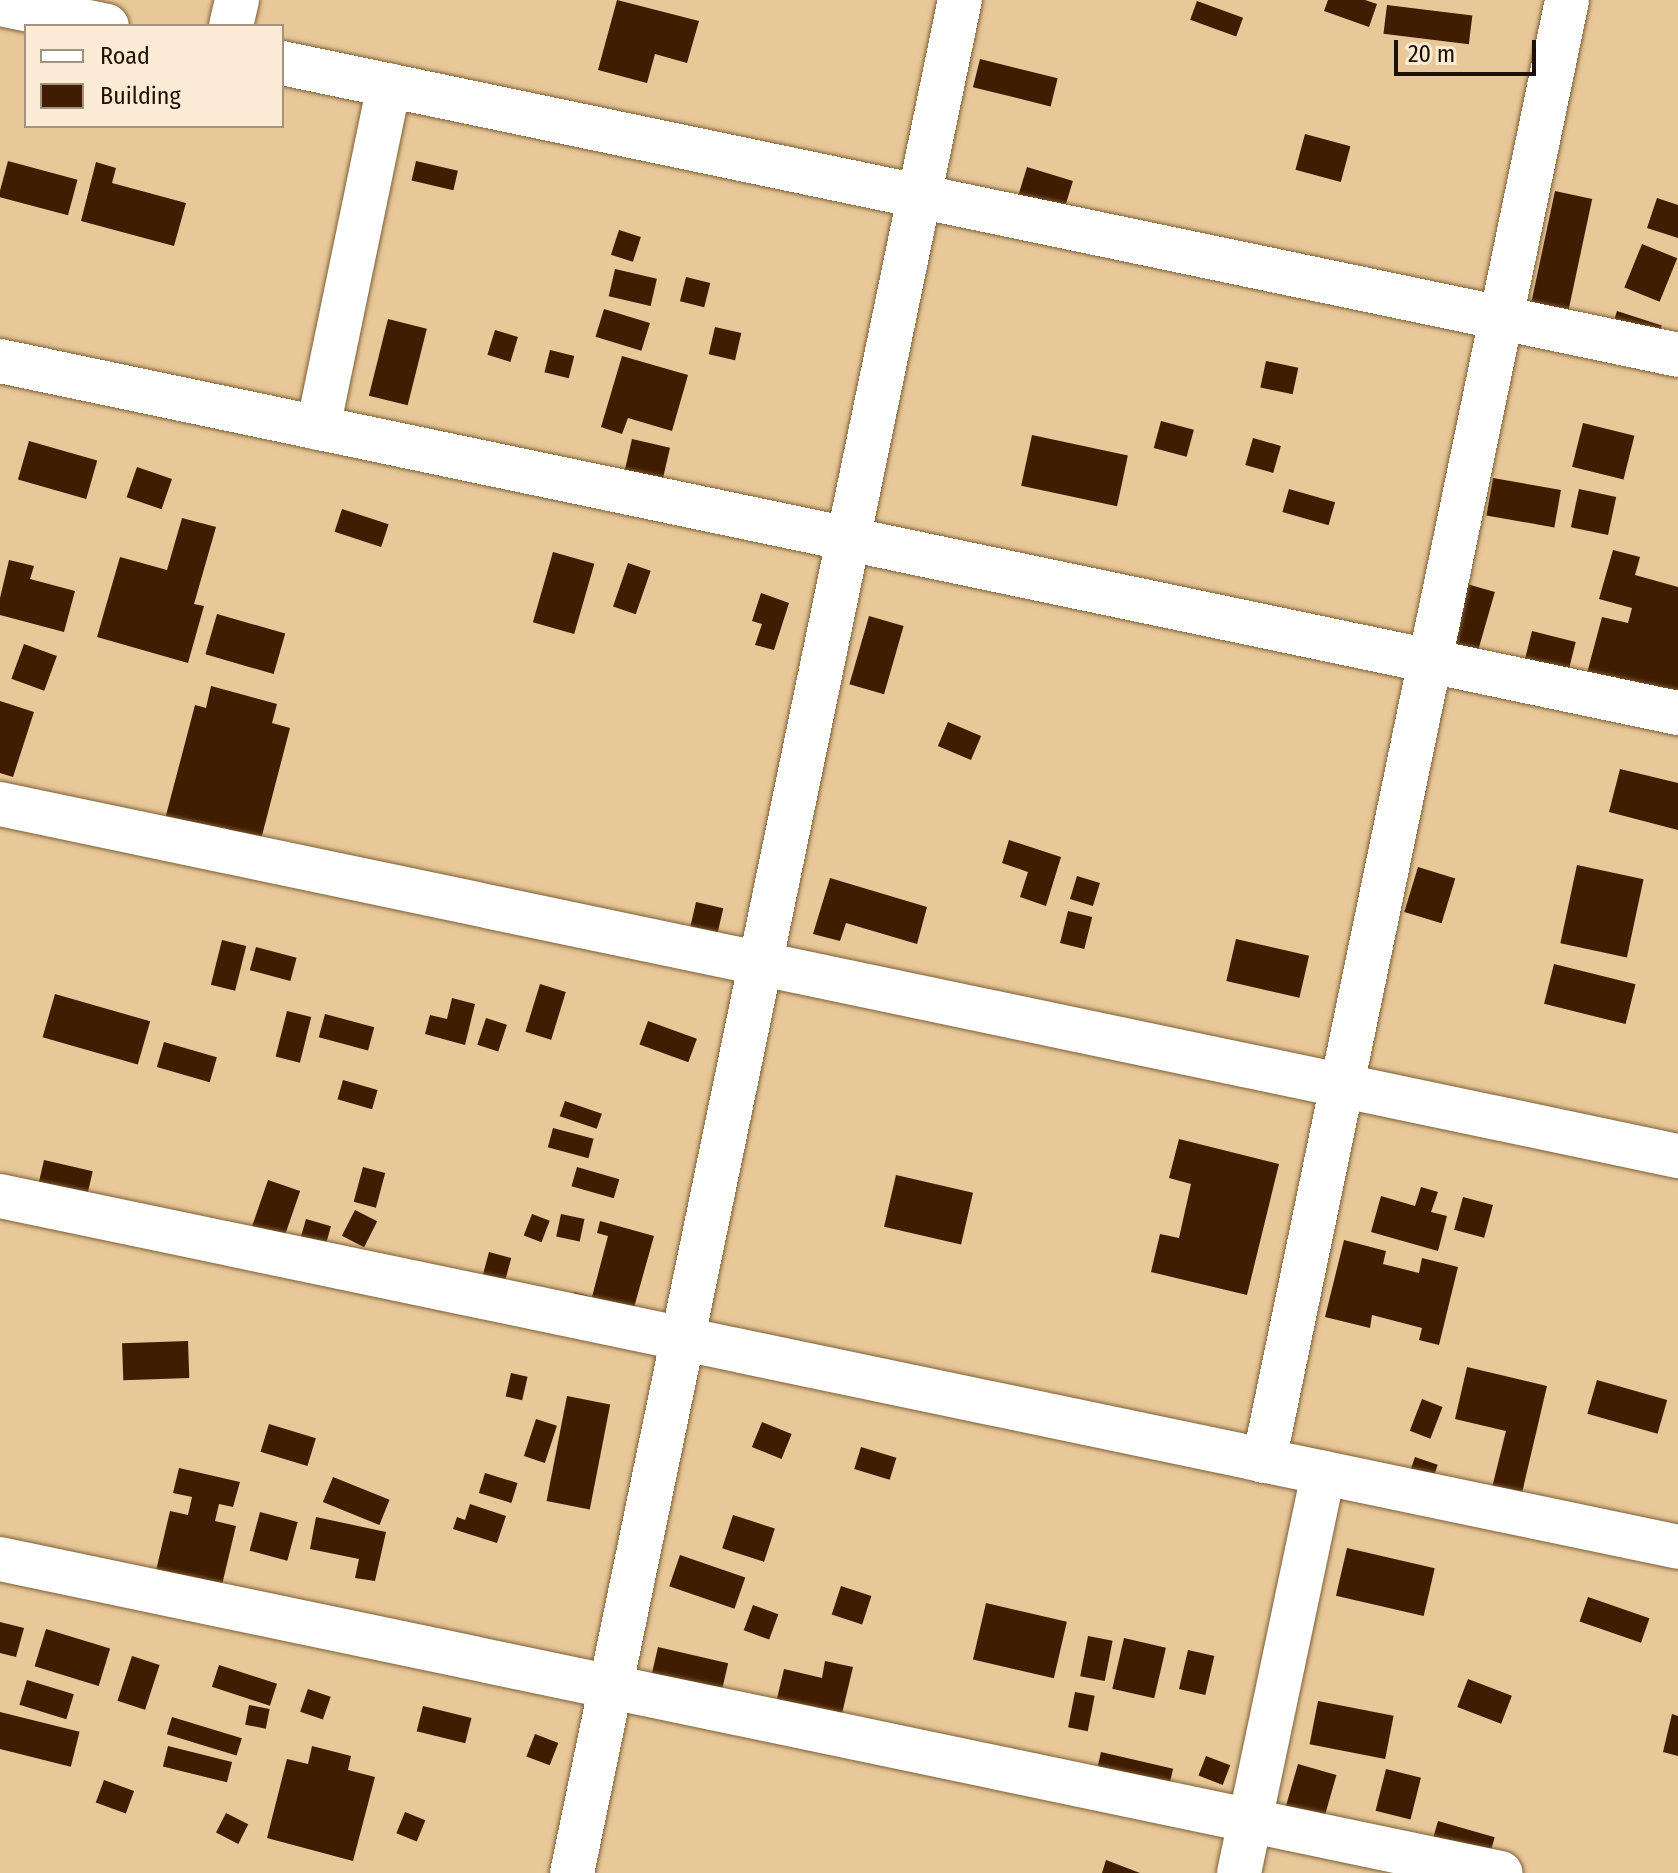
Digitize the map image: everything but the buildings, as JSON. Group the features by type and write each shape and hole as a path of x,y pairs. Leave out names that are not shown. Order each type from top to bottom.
{"street":[{"path":"231,24 237,0"},
{"path":"572,1873 960,0"},
{"path":"1264,1461 1567,0"},
{"path":"0,4 97,24"},
{"path":"284,63 1678,355"},
{"path":"318,428 389,85"},
{"path":"0,361 1678,713"},
{"path":"0,804 1678,1156"},
{"path":"0,1196 1678,1547"},
{"path":"1239,1873 1323,1473"},
{"path":"0,1559 1500,1873"}]}
